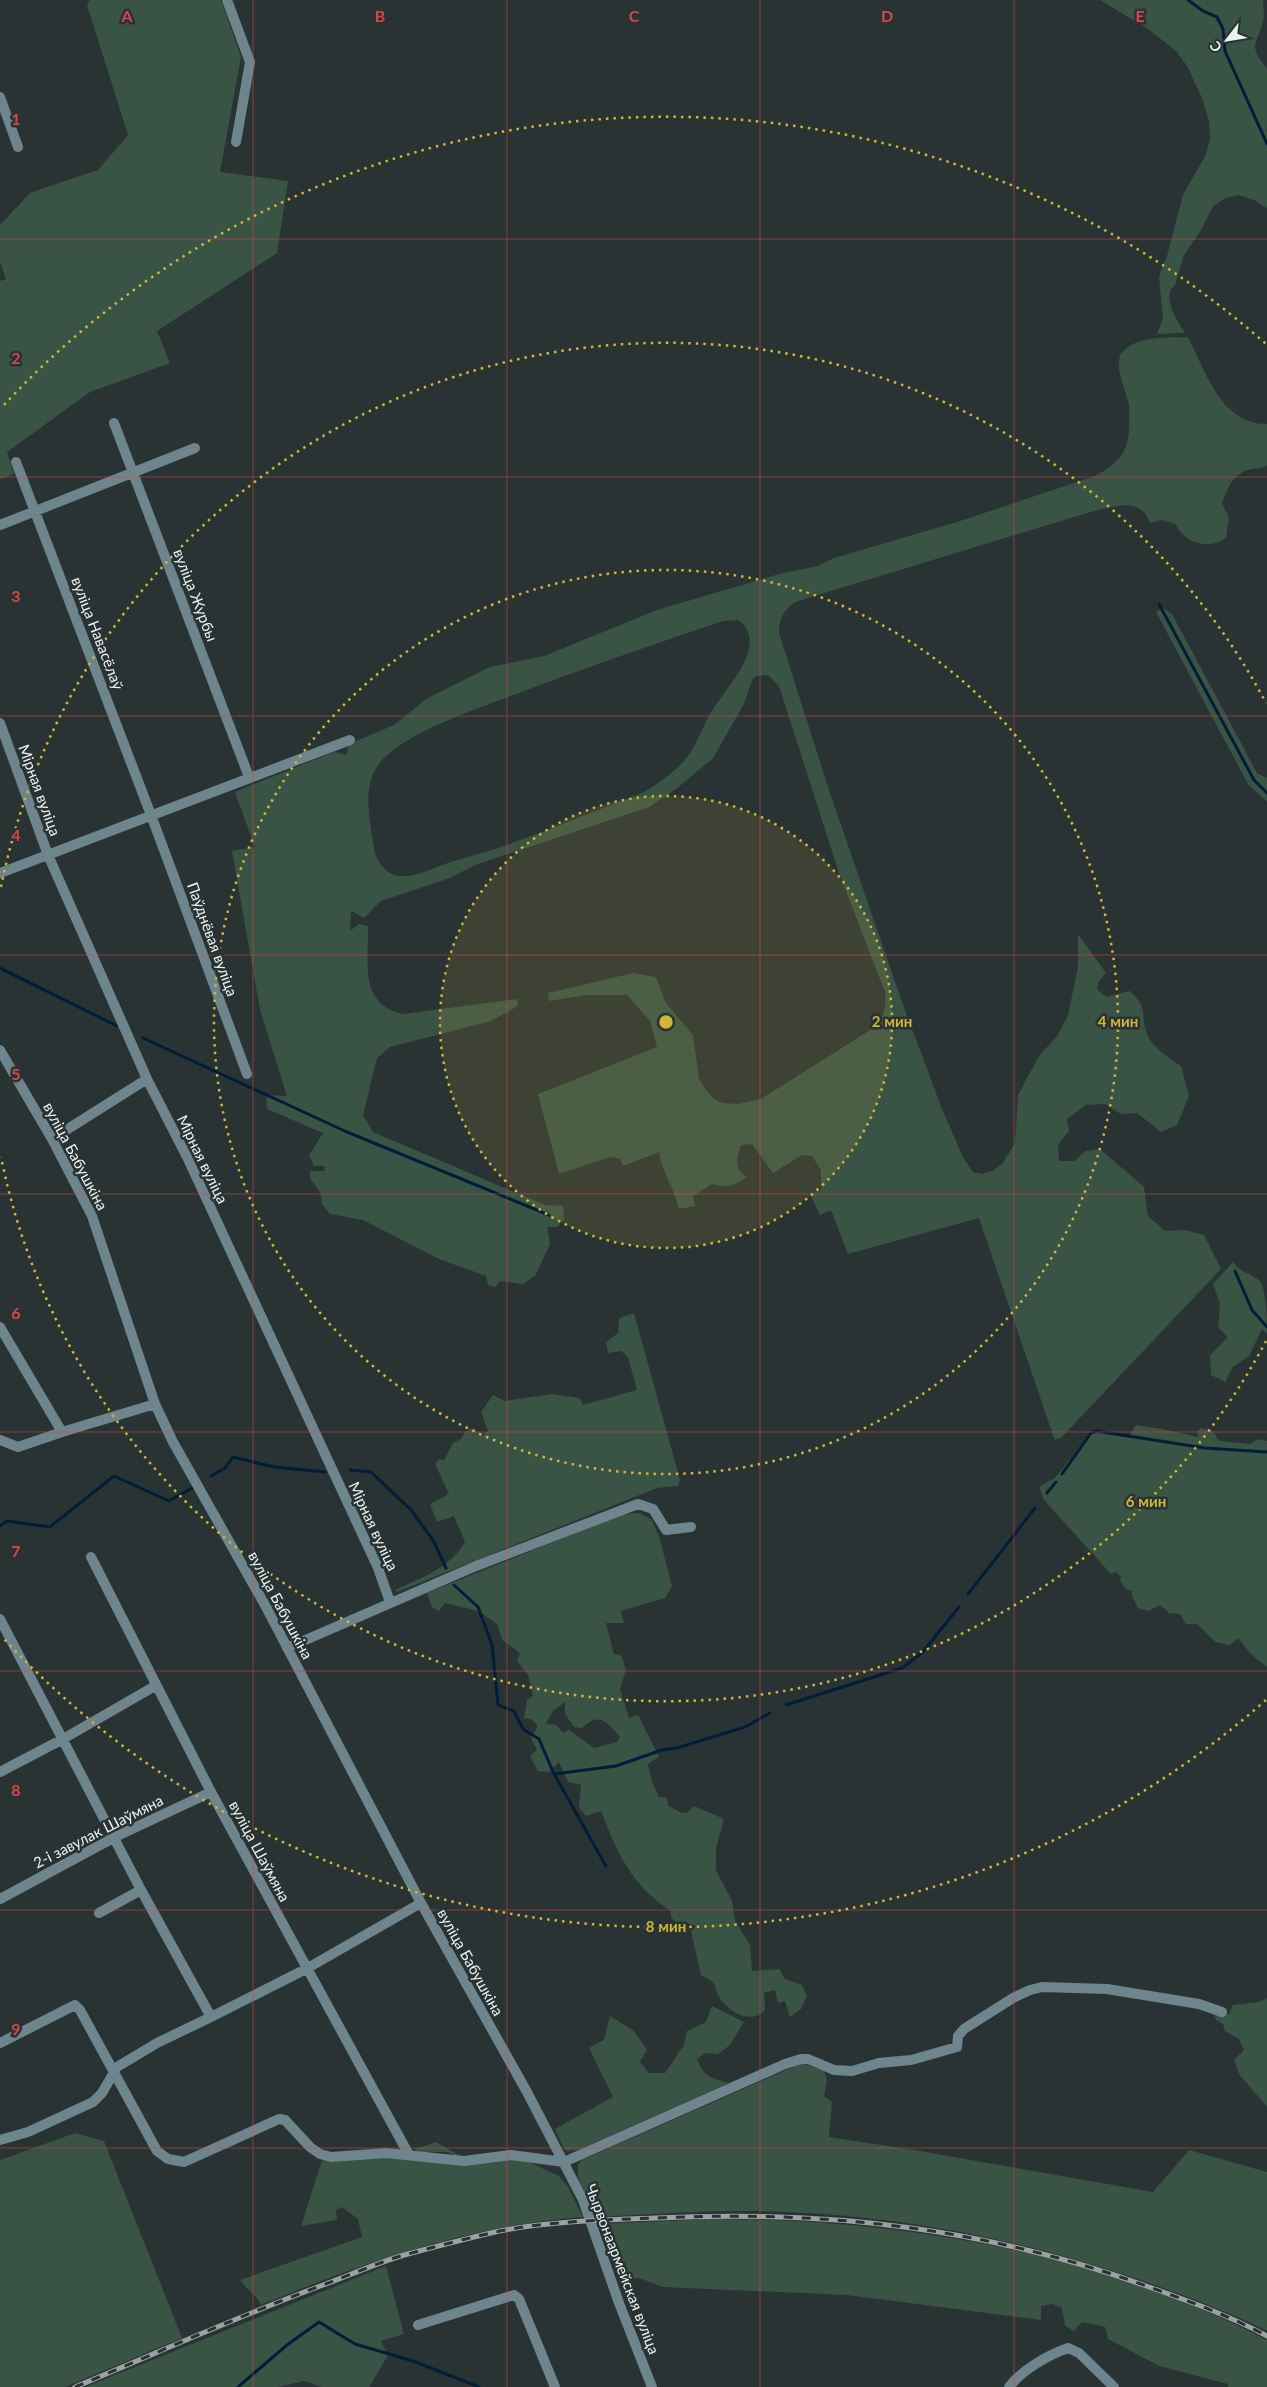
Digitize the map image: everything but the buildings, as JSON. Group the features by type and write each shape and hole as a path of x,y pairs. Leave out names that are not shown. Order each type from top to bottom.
{"street":[{"path":"227,0 250,62 236,142"},
{"path":"0,97 18,147"},
{"name":"вуліца Журбы","path":"114,423 249,777"},
{"path":"0,525 195,448"},
{"name":"вуліца Навасёлаў","path":"16,462 152,815"},
{"name":"Мірная вуліца","path":"0,723 48,855 147,1080 187,1157 378,1568 390,1602"},
{"path":"0,874 249,777 350,740"},
{"name":"Паўднёвая вуліца","path":"152,815 247,1074"},
{"name":"вуліца Бабушкіна","path":"0,1050 52,1139 92,1216 155,1404 173,1442 216,1516 421,1903 564,2162"},
{"path":"52,1139 147,1080"},
{"path":"0,1327 62,1432"},
{"path":"0,1440 18,1447 155,1404"},
{"path":"287,1648 390,1602 638,1504 653,1509 666,1530 691,1527"},
{"name":"вуліца Шаўмяна","path":"91,1557 155,1686 211,1792 306,1969 409,2154"},
{"path":"0,1619 141,1890 211,2017"},
{"path":"0,1772 63,1739 155,1686"},
{"name":"2-і завулак Шаўмяна","path":"0,1899 115,1837 211,1792"},
{"path":"99,1913 141,1890"},
{"path":"0,2140 36,2128 93,2102 102,2093 117,2067 157,2043 306,1969 421,1903"},
{"path":"0,2043 75,2005 80,2010 157,2151 168,2159 184,2162 279,2119 285,2120 310,2148 332,2158 386,2153 464,2161 511,2155 564,2162 800,2059 816,2062 834,2070 852,2071 880,2063 911,2060 957,2047 958,2036 964,2029 1030,1990 1061,1986 1107,1989 1199,2004 1222,2012"},
{"name":"Чырвонаармейская вуліца","path":"564,2162 583,2200 619,2302 652,2387"},
{"path":"418,2325 514,2295 519,2299 556,2387"},
{"path":"1009,2387 1025,2372 1048,2357 1068,2348 1079,2353 1114,2387"}],"green space":[{"path":"90,0 221,0 241,57 220,172 288,181 277,253 157,331 170,363 90,392 7,452 14,474 0,479 0,281 6,279 0,262 0,225 30,193 98,170 128,135 87,5"},
{"path":"1100,0 1263,0 1264,19 1255,49 1267,69 1267,208 1254,200 1238,195 1226,198 1213,206 1201,230 1184,255 1175,285 1169,296 1175,316 1185,333 1157,334 1163,318 1159,277 1167,256 1183,195 1205,156 1210,140 1209,121 1202,98 1187,66 1176,51 1148,29"},
{"path":"1188,337 1209,380 1227,406 1251,422 1267,424 1267,465 1262,468 1245,471 1235,477 1224,498 1222,504 1229,517 1226,538 1212,544 1198,543 1185,536 1175,524 1162,520 1150,523 1139,508 1123,505 1114,506 795,602 784,612 779,628 829,790 903,1005 942,1109 963,1157 973,1172 982,1174 992,1171 1002,1164 1015,1143 1018,1095 1039,1056 1058,1035 1068,1015 1078,967 1078,934 1106,973 1099,981 1097,989 1106,997 1130,991 1142,1007 1149,1039 1162,1052 1181,1066 1189,1096 1177,1125 1161,1132 1137,1113 1121,1114 1105,1104 1086,1105 1067,1119 1069,1131 1058,1145 1059,1161 1074,1161 1086,1151 1100,1149 1144,1187 1148,1216 1165,1231 1185,1230 1204,1235 1221,1269 1060,1439 1058,1438 1055,1441 979,1218 848,1254 831,1210 820,1215 810,1194 821,1190 821,1170 812,1156 802,1155 773,1173 752,1144 741,1145 737,1159 740,1171 747,1177 730,1185 712,1184 693,1196 695,1206 679,1209 659,1152 623,1166 620,1159 610,1157 559,1174 538,1094 657,1047 650,1021 627,995 587,995 549,1001 548,993 633,973 656,977 666,1003 693,1035 699,1078 705,1089 714,1099 723,1103 737,1104 761,1099 875,1027 883,1015 885,992 838,870 779,686 768,675 756,676 752,680 744,704 713,758 676,789 649,807 475,865 450,878 381,901 364,918 351,911 350,931 359,924 368,926 369,980 372,991 379,1001 389,1009 403,1014 517,999 518,1006 491,1021 390,1047 377,1058 363,1115 373,1132 545,1205 563,1206 564,1219 557,1227 547,1227 550,1244 535,1276 523,1284 500,1281 495,1287 488,1285 486,1276 439,1259 363,1220 330,1214 322,1204 321,1194 310,1178 310,1171 324,1171 325,1168 324,1166 314,1166 309,1155 323,1133 267,1109 266,1095 287,1096 260,1010 232,851 255,847 235,792 334,752 346,755 349,744 394,725 426,699 490,667 544,656 657,610 779,574 818,566 834,558 957,522 1095,476 1117,460 1128,440 1129,406 1120,373 1120,355 1133,344 1142,341","holes":["738,620 747,630 750,641 748,653 734,679 711,712 692,751 673,771 644,792 526,838 413,875 394,875 387,871 379,861 375,854 370,820 370,785 378,765 388,754 402,744 438,725 476,709 588,667 723,621"]},
{"path":"1163,608 1172,614 1257,773 1267,778 1267,802 1248,784 1156,612"},
{"path":"1233,1262 1239,1269 1259,1280 1262,1285 1266,1305 1267,1334 1262,1329 1249,1356 1233,1367 1225,1382 1211,1375 1210,1355 1228,1337 1218,1327 1220,1304 1213,1284"},
{"path":"634,1313 680,1480 678,1486 657,1488 397,1592 395,1590 443,1565 459,1551 465,1542 454,1516 437,1522 430,1504 449,1494 435,1464 439,1459 444,1460 453,1443 461,1439 466,1431 473,1428 482,1435 488,1431 481,1412 493,1395 505,1401 552,1394 579,1398 583,1405 637,1390 628,1357 621,1351 608,1353 606,1342 618,1333 619,1318"},
{"path":"1136,1425 1198,1437 1197,1432 1201,1428 1213,1431 1219,1441 1250,1444 1258,1439 1267,1441 1267,1667 1251,1654 1238,1638 1230,1645 1215,1642 1197,1624 1186,1624 1180,1614 1169,1613 1160,1605 1148,1611 1138,1608 1132,1596 1132,1591 1126,1589 1120,1581 1121,1577 1116,1572 1111,1574 1044,1500 1039,1487 1055,1478 1091,1433 1096,1431 1130,1435"},
{"path":"640,1513 651,1519 659,1536 672,1586 665,1598 621,1611 624,1623 606,1623 614,1654 621,1655 626,1670 620,1689 629,1718 638,1715 659,1757 648,1764 651,1779 659,1797 666,1797 669,1806 682,1813 688,1812 694,1806 724,1819 716,1848 716,1870 732,1901 735,1921 750,1945 752,1971 779,1969 785,1979 802,1985 807,1996 801,2009 790,2017 785,2001 778,2003 775,1990 764,1993 765,2010 760,2015 753,2017 747,2017 733,2011 722,2001 713,1983 701,1975 691,1931 696,1926 684,1922 677,1924 671,1917 671,1911 646,1891 620,1855 601,1811 586,1816 579,1808 581,1785 568,1782 559,1762 549,1772 538,1771 530,1756 537,1750 531,1738 538,1726 531,1719 524,1718 527,1700 533,1696 528,1675 517,1661 520,1653 503,1641 497,1624 478,1611 445,1603 439,1611 432,1607 427,1593 623,1514","holes":["565,1702 565,1714 574,1727 582,1728 594,1720 603,1720 620,1737 617,1742 594,1748 569,1730 563,1733 556,1725 546,1724 553,1711"]},
{"path":"1267,1998 1267,2107 1239,2074 1234,2060 1244,2050 1239,2039 1225,2031 1223,2024 1216,2020 1214,2016 1216,2013 1229,2014 1233,2005 1259,2002"},
{"path":"712,2006 744,2022 730,2045 718,2054 705,2053 697,2059 702,2070 709,2076 729,2083 578,2150 565,2151 555,2129 613,2097 589,2048 604,2040 610,2016 634,2031 647,2050 640,2062 649,2073 665,2073 684,2045 687,2031 706,2022"},
{"path":"802,2063 824,2071 827,2080 824,2096 832,2102 829,2137 1153,2192 1189,2150 1267,2172 1267,2331 1198,2301 1110,2270 1020,2245 927,2226 833,2215 762,2211 692,2212 597,2217 578,2178 578,2165 582,2160"},
{"path":"75,2133 104,2141 182,2338 65,2387 0,2387 0,2160"},
{"path":"436,2142 464,2158 447,2152 417,2152 415,2149"},
{"path":"386,2156 524,2160 559,2176 568,2187 583,2217 541,2221 459,2237 379,2260 261,2305 240,2280 362,2237 358,2219 342,2207 336,2210 337,2220 301,2226 322,2160 331,2162"},
{"path":"711,2219 854,2225 926,2234 996,2246 1066,2263 1134,2284 1202,2309 1267,2340 1267,2387 1228,2387 1228,2384 1159,2366 1108,2339 1105,2327 1082,2322 1074,2331 1065,2326 1062,2308 1052,2304 1041,2306 1041,2320 847,2295 663,2287 639,2278 620,2278 611,2259 599,2224"},
{"path":"386,2266 404,2334 381,2341 388,2355 369,2387 322,2387 304,2381 278,2387 85,2387"}],"waterway":[{"path":"1188,0 1203,11 1217,17 1223,29 1225,51 1267,144"},
{"path":"1159,604 1254,780 1267,793"},
{"path":"0,968 117,1026"},
{"path":"143,1038 347,1132 549,1215"},
{"path":"1235,1271 1252,1310 1267,1327"},
{"path":"1062,1474 1091,1433 1096,1431 1205,1448 1267,1452"},
{"path":"211,1476 225,1468 233,1457 274,1467 325,1472"},
{"path":"350,1470 371,1472 411,1510 433,1540 446,1568"},
{"path":"0,1526 7,1521 50,1527 114,1476 169,1501 192,1488"},
{"path":"1047,1493 1056,1482"},
{"path":"968,1594 1035,1508"},
{"path":"454,1585 478,1607 492,1645 498,1705 514,1711 523,1729 539,1739 554,1774 606,1866"},
{"path":"786,1705 902,1668 922,1653 959,1607"},
{"path":"554,1774 616,1766 662,1750 677,1748 745,1727 770,1713"},
{"path":"238,2387 287,2345 319,2322 355,2344 413,2361 479,2387"}],"railway":[{"path":"75,2387 260,2309 404,2255 515,2228 616,2219 721,2216 784,2217 846,2221 969,2237 1091,2267 1196,2304 1267,2336"}]}
